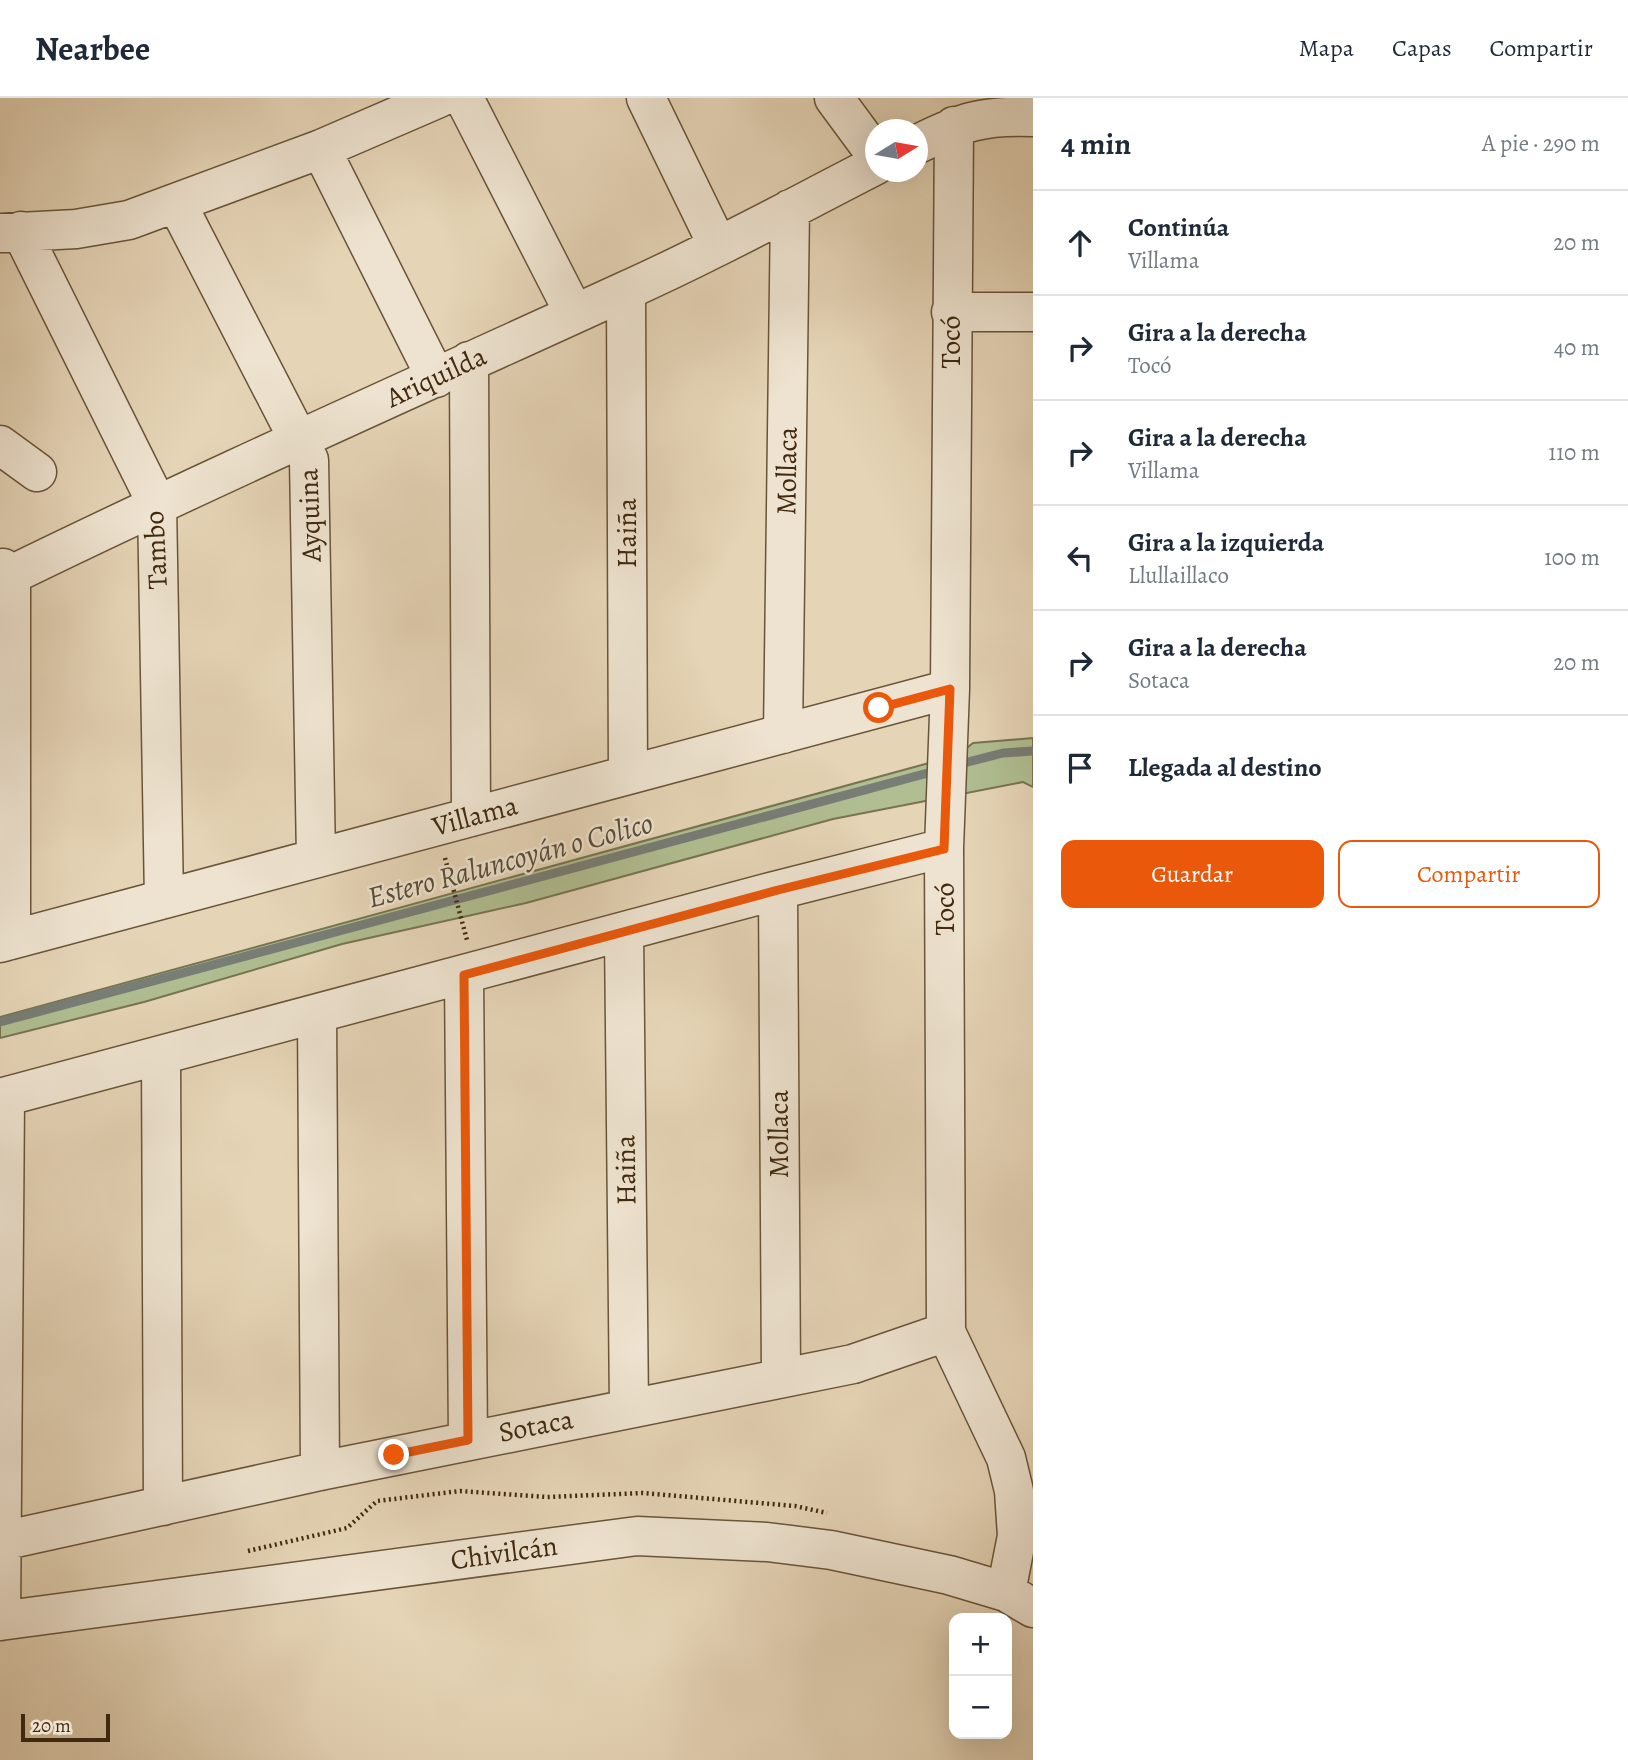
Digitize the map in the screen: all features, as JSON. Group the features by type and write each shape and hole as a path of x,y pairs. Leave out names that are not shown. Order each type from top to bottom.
{"street":[{"path":"10,232 76,229 129,220 321,149 439,98"},
{"path":"464,98 575,313"},
{"path":"646,98 718,246"},
{"path":"834,98 865,140"},
{"path":"1018,98 1033,117"},
{"path":"928,139 954,126 993,116 1033,117"},
{"name":"Tocó","path":"954,126 950,689 944,849 946,1332 1006,1458 1014,1491 1020,1600"},
{"path":"321,149 452,369 471,817"},
{"name":"Ariquilda","path":"4,578 157,504 626,291 865,171"},
{"name":"Ayquina","path":"177,204 302,440 309,460 316,858"},
{"name":"Mollaca","path":"783,734 790,209"},
{"name":"Tambo","path":"10,232 157,504 164,899"},
{"name":"Haiña","path":"626,291 628,775"},
{"path":"951,312 1033,312"},
{"path":"0,444 37,472"},
{"path":"4,578 5,942"},
{"name":"Villama","path":"5,942 950,689"},
{"path":"0,1621 2,1097 317,1014 467,962 624,933 778,890 944,849"},
{"name":"Mollaca","path":"778,890 781,1378"},
{"name":"Haiña","path":"624,933 629,1407"},
{"path":"467,962 468,1440"},
{"path":"317,1014 320,1471"},
{"path":"161,1055 163,1506"},
{"name":"Sotaca","path":"2,1541 468,1440 853,1364 946,1332"},
{"name":"Chivilcán","path":"0,1621 637,1536 767,1542 831,1550 914,1567 1020,1600"}],"path":[{"path":"446,863 467,962"}],"green space":[{"path":"1033,738 1033,787 1023,782 833,819 526,903 342,944 144,1002 0,1038 0,1017 929,763 963,751 973,743"}],"waterway":[{"name":"Estero Raluncoyán o Colico","path":"956,765 1003,753 1033,751"},
{"name":"Estero Raluncoyán o Colico","path":"0,1022 939,770"}],"route":[{"path":"394,1455 468,1440 464,975 778,890 944,849 950,689 879,708"}]}
